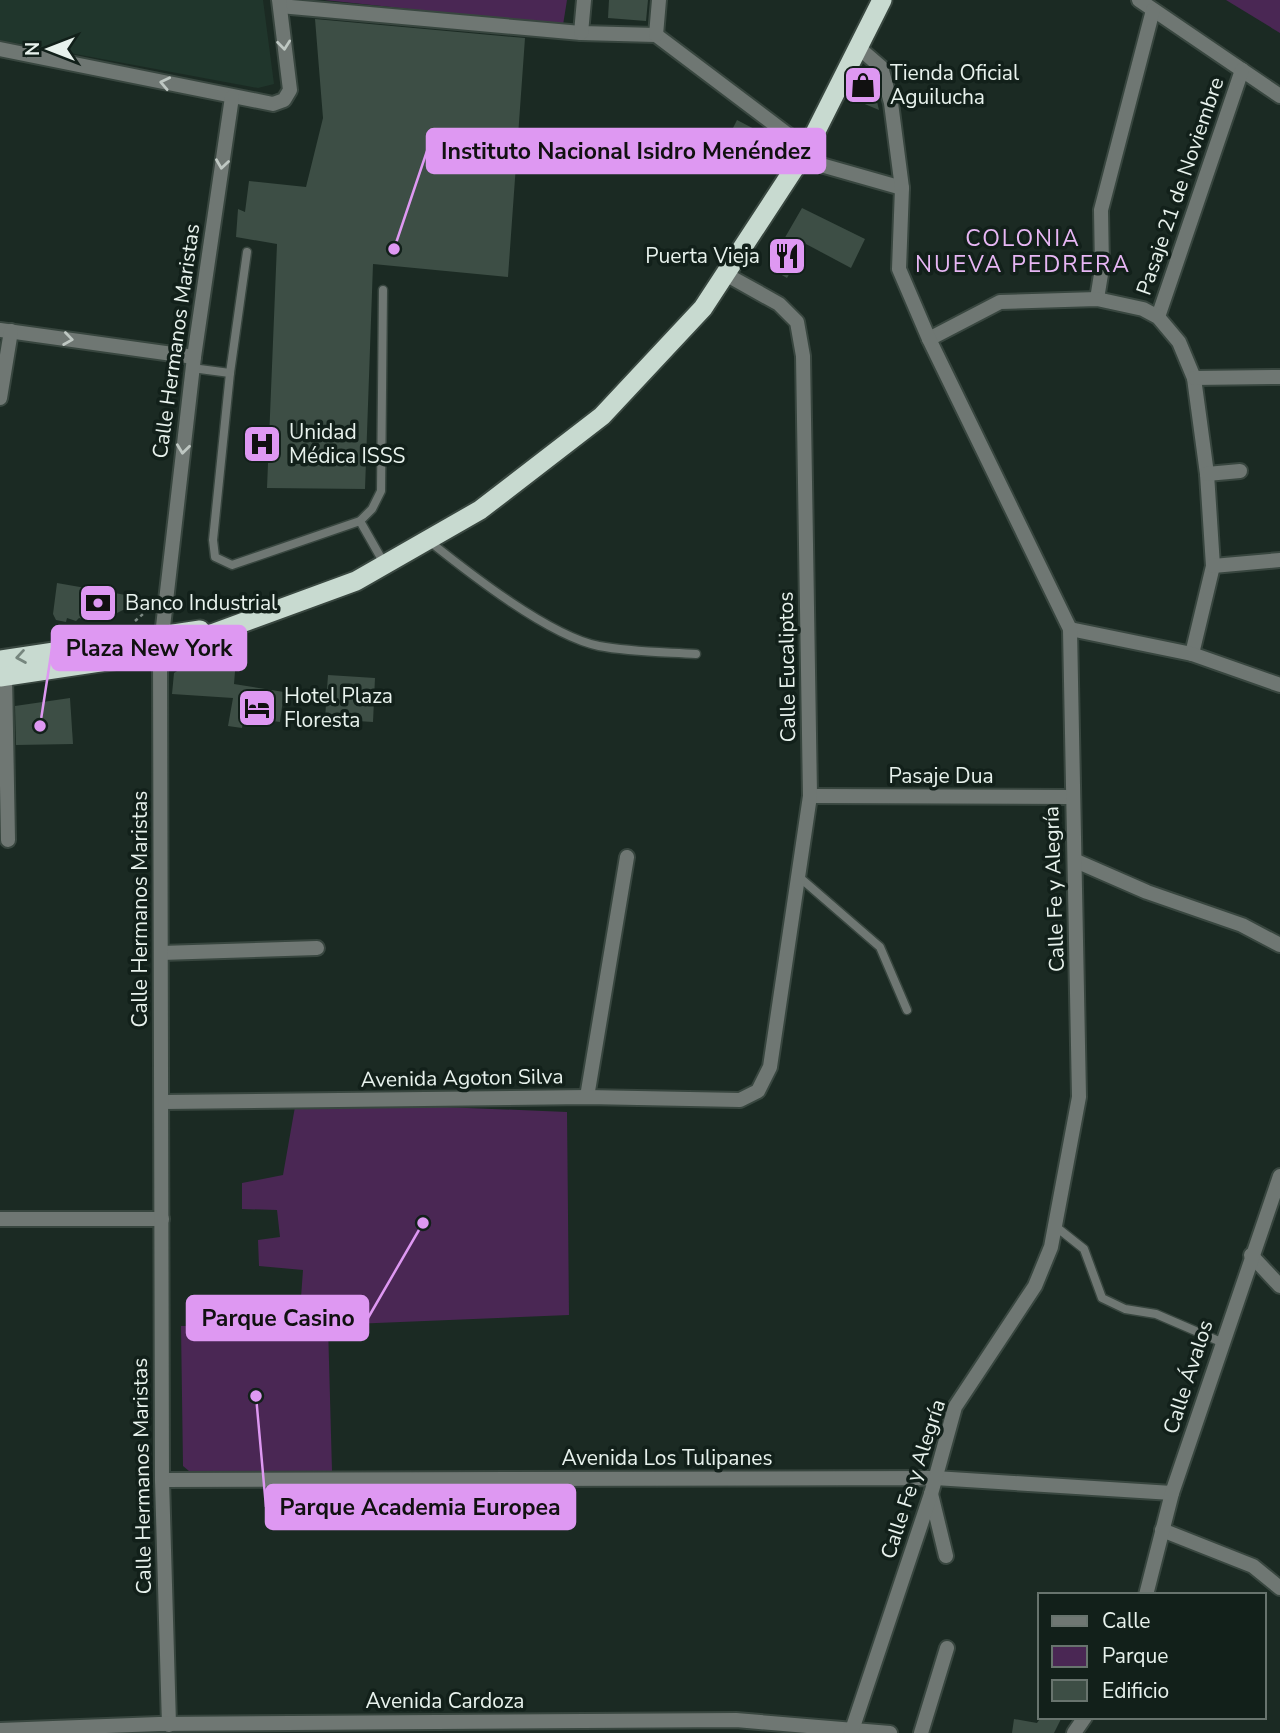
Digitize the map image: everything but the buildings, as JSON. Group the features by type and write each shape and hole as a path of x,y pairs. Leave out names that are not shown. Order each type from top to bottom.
{"highway":[{"path":"2,671 160,643 223,628 356,581 480,510 602,415 704,308 804,154 882,0"}],"street":[{"path":"581,33 584,0"},
{"path":"656,35 659,0"},
{"path":"1139,0 1280,96"},
{"path":"0,49 273,104 284,100 289,90 280,3 581,33 656,35 804,154 902,188"},
{"path":"1097,299 1102,268 1101,210 1153,10"},
{"name":"Calle Fe y Alegría","path":"852,1730 931,1494 956,1407 1035,1286 1051,1247 1079,1097 1076,861 1071,797 1070,629 929,339 899,269 902,188 891,103 881,67 859,48"},
{"name":"Pasaje 21 de Noviembre","path":"1158,317 1242,70"},
{"name":"Calle Hermanos Maristas","path":"169,1729 162,1480 160,643 193,362 232,97"},
{"name":"Calle Eucaliptos","path":"727,275 779,304 797,322 803,356 810,796 770,1067 758,1091"},
{"path":"929,339 1000,302 1097,299 1143,309 1158,317 1179,342 1194,378 1207,474 1213,566 1192,654"},
{"path":"0,398 6,330 193,362"},
{"path":"1194,378 1280,377"},
{"path":"1207,474 1240,471"},
{"path":"1213,566 1280,560"},
{"path":"1070,629 1192,654 1280,685"},
{"path":"2,671 8,840"},
{"name":"Pasaje Dua","path":"810,796 1071,797"},
{"path":"587,1097 628,857"},
{"path":"1076,861 1147,892 1242,925 1280,945"},
{"path":"161,953 317,948"},
{"name":"Avenida Agoton Silva","path":"163,1102 587,1097 740,1100 758,1091"},
{"name":"Calle Ávalos","path":"1146,1593 1172,1493 1221,1342 1280,1176"},
{"path":"0,1219 162,1219"},
{"path":"1251,1255 1280,1286"},
{"name":"Avenida Los Tulipanes","path":"162,1480 934,1478 1172,1493"},
{"path":"931,1494 946,1556"},
{"path":"1162,1530 1253,1566 1280,1588"},
{"path":"921,1733 947,1648"},
{"name":"Avenida Cardoza","path":"0,1730 735,1727 890,1733"}],"lane":[{"path":"247,252 230,373 213,540 215,557 232,565 360,522 372,509 381,491 383,290"},
{"path":"193,362 230,373"},
{"path":"360,522 385,565"},
{"path":"429,541 480,582 553,626 597,646 696,654"},
{"path":"798,876 880,947 907,1010"},
{"path":"1055,1226 1084,1248 1102,1297 1125,1310 1156,1314 1221,1342"}],"path":[{"path":"131,624 148,608 165,605"}],"shaded area":[{"path":"0,0 263,0 274,84 258,88 0,40"}],"green space":[{"path":"324,0 567,0 563,25"},
{"path":"1226,0 1280,0 1280,33"},
{"path":"296,1101 567,1112 569,1315 328,1325 332,1471 189,1471 183,1466 181,1326 299,1325 303,1270 259,1266 258,1240 280,1237 277,1210 242,1209 242,1183 283,1175"}],"place":[{"name":"Tienda Oficial Aguilucha","path":"863,85"},
{"name":"Instituto Nacional Isidro Menéndez","path":"394,249"},
{"name":"Puerta Vieja","path":"787,256"},
{"name":"Unidad Médica ISSS","path":"262,444"},
{"name":"Banco Industrial","path":"98,603"},
{"name":"Hotel Plaza Floresta","path":"257,708"},
{"name":"Plaza New York","path":"40,726"},
{"name":"Parque Casino","path":"423,1223"},
{"name":"Parque Academia Europea","path":"256,1396"}],"district":[{"name":"COLONIA NUEVA PEDRERA","path":"1023,251"}]}
